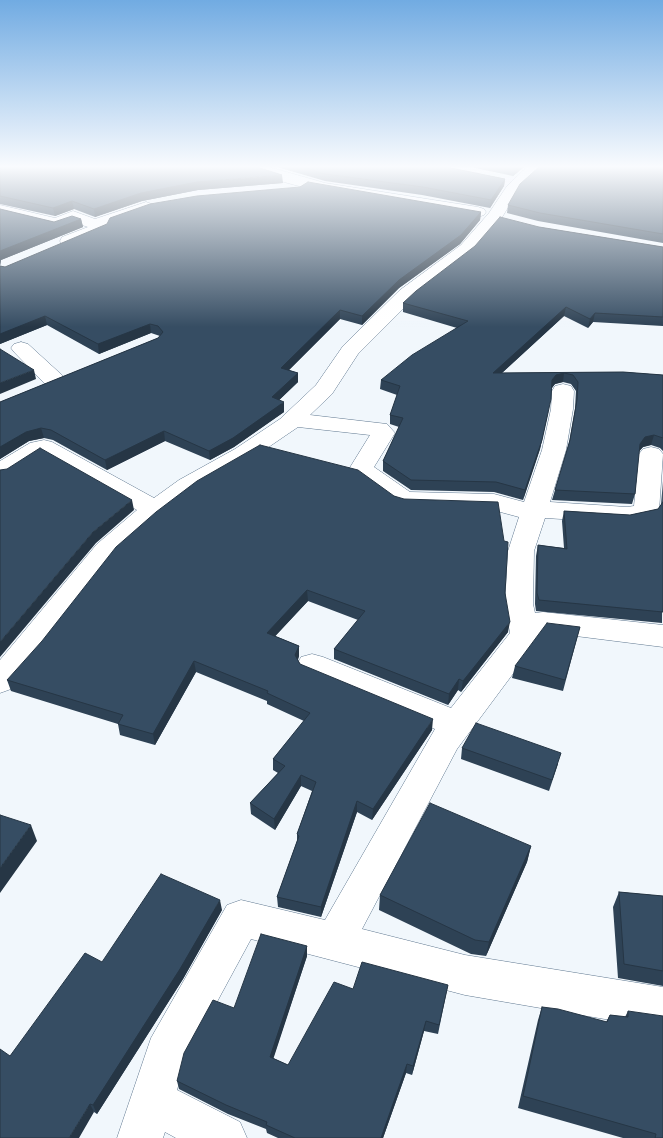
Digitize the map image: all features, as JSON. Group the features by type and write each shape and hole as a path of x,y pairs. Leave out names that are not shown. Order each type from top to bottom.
{"street":[{"path":"47,220 56,222 61,220"},
{"path":"55,246 102,227 84,220"},
{"path":"95,224 108,220"},
{"path":"0,681 33,643 107,550 155,509 188,485 243,454 292,420 324,389 350,350 407,294 502,220"},
{"path":"21,348 55,382"},
{"path":"526,637 519,604 521,552 554,450 562,409 563,391"},
{"path":"292,420 379,429 383,433 361,469 404,500 494,502 534,511 626,515 646,511 651,454"},
{"path":"0,472 38,448 44,447 155,509"},
{"path":"335,941 445,740 538,622 663,636"},
{"path":"312,665 458,724"},
{"path":"224,1138 145,1120 166,1053 241,918 466,975 663,1008"}],"building":[{"path":"0,220 46,220 54,222 78,220 0,251"},
{"path":"109,220 474,220 461,235 399,280 362,316 340,310 281,368 298,373 272,397 284,402 233,438 209,451 164,431 105,460 51,430 41,428 26,432 0,447 0,402 158,338 163,332 158,326 150,324 98,344 45,316 0,334 0,266 5,267 107,224"},
{"path":"497,220 512,220 539,227 663,247 663,317 595,313 590,319 566,307 493,373 623,372 663,375 663,438 654,435 645,437 640,444 635,494 555,490 570,440 577,400 578,382 573,375 564,373 556,375 552,380 551,399 542,440 525,490 496,482 411,480 383,461 403,418 390,415 400,386 381,380 412,355 468,321 403,303 475,246"},
{"path":"582,220 663,220 663,234"},
{"path":"0,349 34,370 0,383"},
{"path":"260,445 358,470 394,496 404,499 498,502 504,541 508,542 505,593 510,622 463,681 459,679 449,694 334,649 365,611 307,590 267,633 299,646 295,655 300,664 433,719 373,809 357,801 321,907 277,897 316,782 301,775 274,819 250,803 285,766 273,759 310,713 267,693 268,691 194,661 153,734 118,724 123,715 7,680 42,641 116,547 156,512 197,481"},
{"path":"40,448 132,500 93,532 0,642 0,470 7,469"},
{"path":"663,502 663,612 539,600 537,593 538,545 567,549 564,511 630,515 658,509"},
{"path":"547,623 580,627 565,680 515,666"},
{"path":"476,723 561,753 552,780 462,748"},
{"path":"430,803 531,846 489,942 475,940 380,895"},
{"path":"0,815 31,825 0,868"},
{"path":"161,874 220,900 180,969 93,1105 90,1104 69,1138 0,1138 0,1049 10,1056 85,953 102,962"},
{"path":"619,892 663,896 663,971 624,964"},
{"path":"261,934 307,946 270,1057 288,1065 334,982 353,989 362,962 448,985 439,1025 426,1021 413,1066 407,1064 381,1138 295,1138 266,1125 267,1122 226,1105 177,1081 184,1053 213,1000 234,1008"},
{"path":"542,1007 558,1009 607,1022 610,1015 628,1017 628,1011 663,1016 663,1138 655,1138 656,1134 523,1096"}]}
